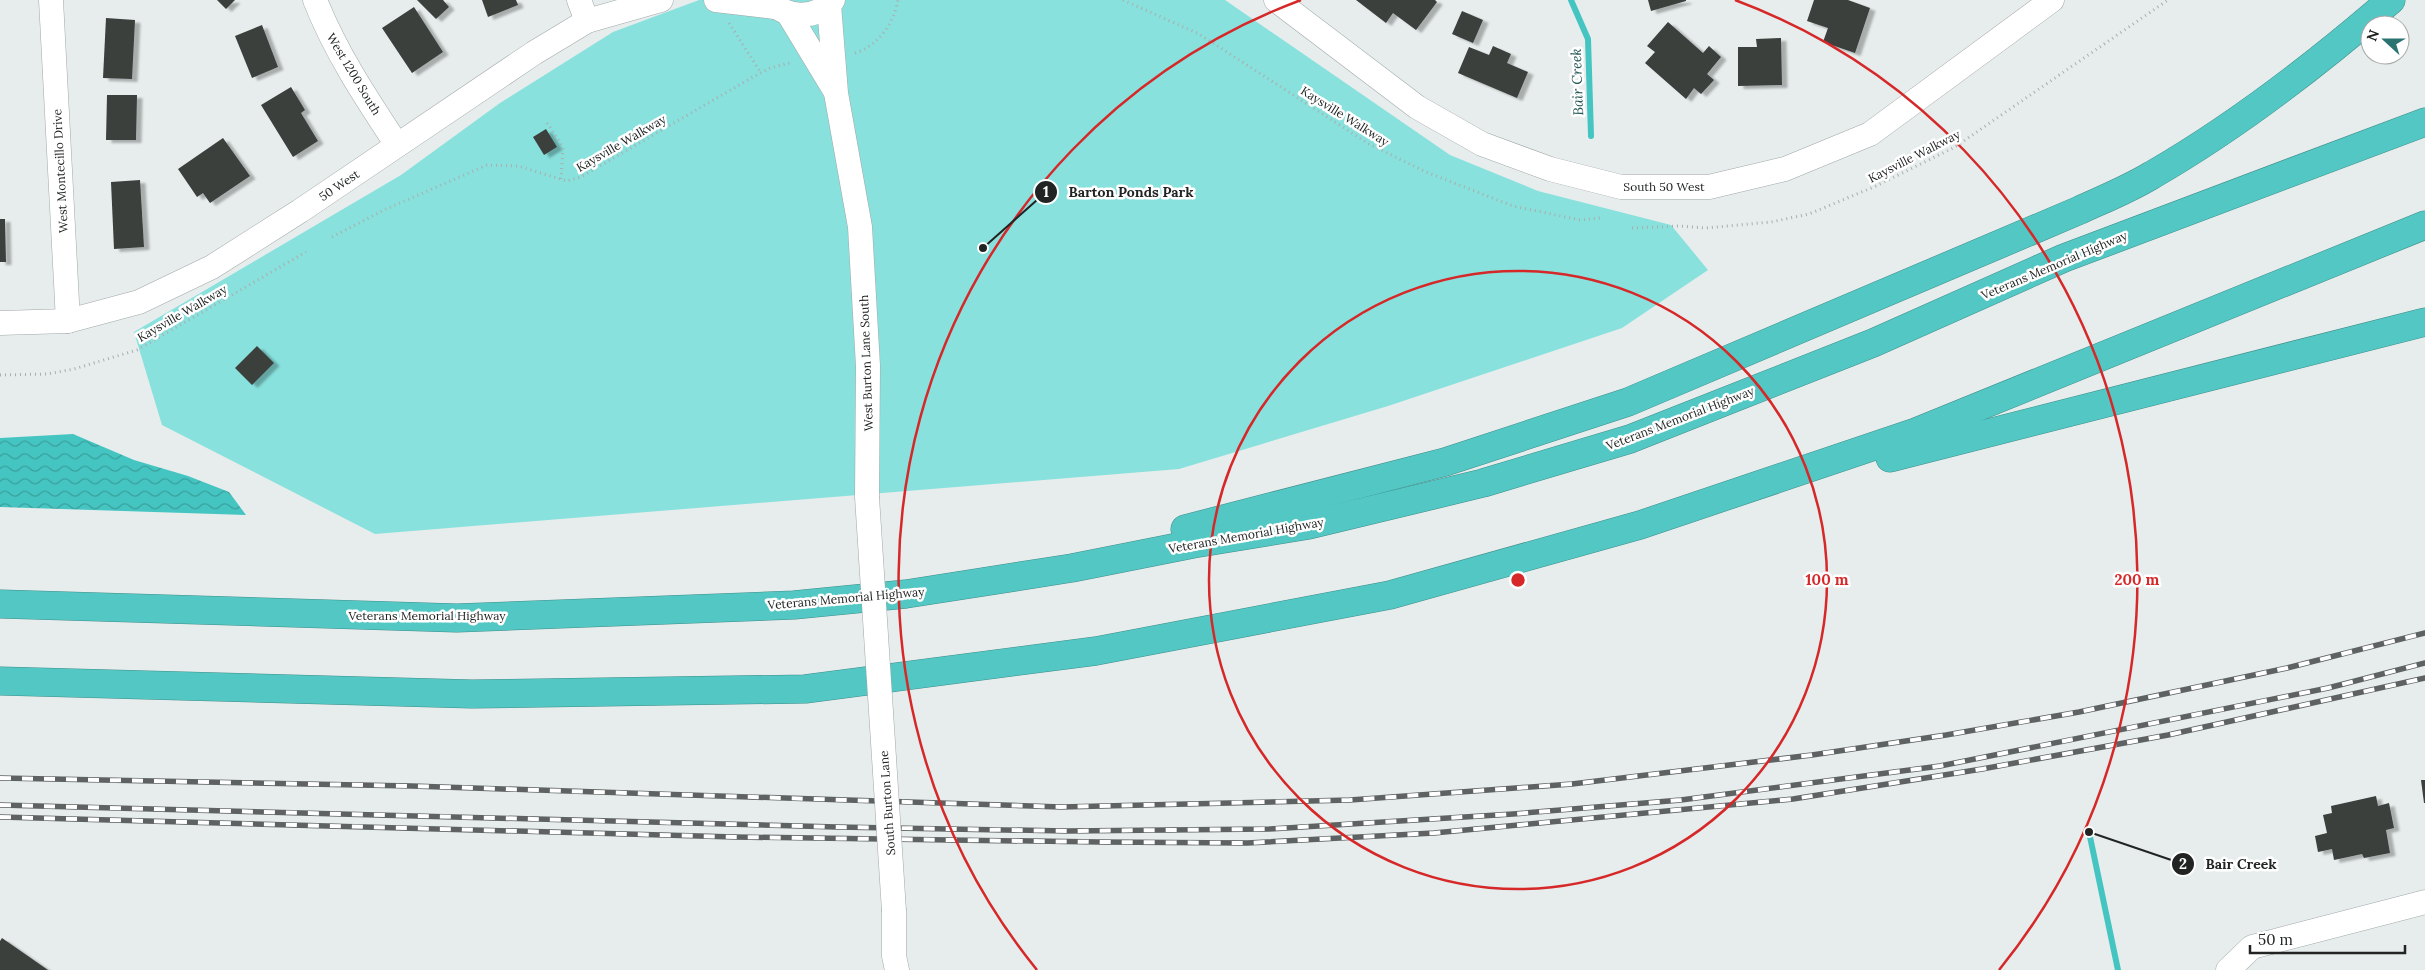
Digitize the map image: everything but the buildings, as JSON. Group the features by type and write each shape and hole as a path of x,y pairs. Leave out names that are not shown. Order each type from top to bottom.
{"highway":[{"path":"957,586 1444,462 1628,402 2080,210 2152,176 2232,123 2345,40 2391,0"},
{"name":"Veterans Memorial Highway","path":"0,604 457,618 794,605 906,594 1309,525 1483,483 1630,440 1873,342 2064,258 2425,122"},
{"path":"1640,525 1916,432 2425,225"},
{"path":"0,681 472,694 806,689 1096,651 1390,595 1640,525 1995,430 2425,322"}],"street":[{"name":"West 1200 South","path":"315,0 330,38 397,145"},
{"name":"50 West","path":"0,323 68,321 139,302 212,267 534,53 583,11 661,0"},
{"name":"South 50 West","path":"1276,0 1418,107 1482,144 1550,169 1621,187 1709,187 1786,169 1870,134 2052,0"},
{"path":"721,9 777,7 810,14 831,3"},
{"name":"West Burton Lane South","path":"831,3 836,92 860,227 868,366 868,497 876,635"},
{"name":"West Burton Lane South","path":"777,7 836,92"},
{"name":"West Montecillo Drive","path":"51,10 68,321"},
{"name":"South Burton Lane","path":"876,635 894,911 894,956 897,970"},
{"path":"2228,970 2252,947 2425,902"}],"path":[{"path":"847,56 862,51 879,40 896,9 898,0"},
{"name":"Kaysville Walkway","path":"1123,0 1199,34 1370,144 1426,172 1513,206 1580,220 1600,218"},
{"name":"Kaysville Walkway","path":"1632,228 1679,226 1706,228 1771,222 1809,214 1876,186 1955,147 2168,0"},
{"path":"721,9 761,73"},
{"name":"Kaysville Walkway","path":"332,237 384,210 486,165 518,166 567,181 581,177 761,73 801,60"},
{"path":"547,123 563,147 560,178"},
{"name":"Kaysville Walkway","path":"0,375 47,374 74,369 136,350 306,252"}],"shaded area":[{"path":"699,0 1225,0 1450,155 1538,191 1671,225 1708,270 1622,328 1388,406 1179,469 375,534 162,425 134,332 401,175 500,103 613,32"}],"water":[{"path":"73,434 134,460 188,476 229,492 246,515 0,507 0,438"}],"waterway":[{"name":"Bair Creek","path":"1571,0 1588,39 1591,136"},
{"name":"Bair Creek","path":"2089,832 2118,970"}],"railway":[{"path":"0,778 412,786 1061,807 1350,800 1572,784 1812,755 1946,735 2079,712 2287,668 2425,633"},
{"path":"0,805 837,827 1067,831 1269,829 1513,814 1681,800 1940,766 2328,688 2425,663"},
{"path":"0,817 735,837 1100,842 1247,843 1434,833 1793,799 1982,769 2168,735 2425,678"}],"place":[{"name":"Barton Ponds Park","path":"983,248"},
{"name":"Bair Creek","path":"2089,832"}]}
